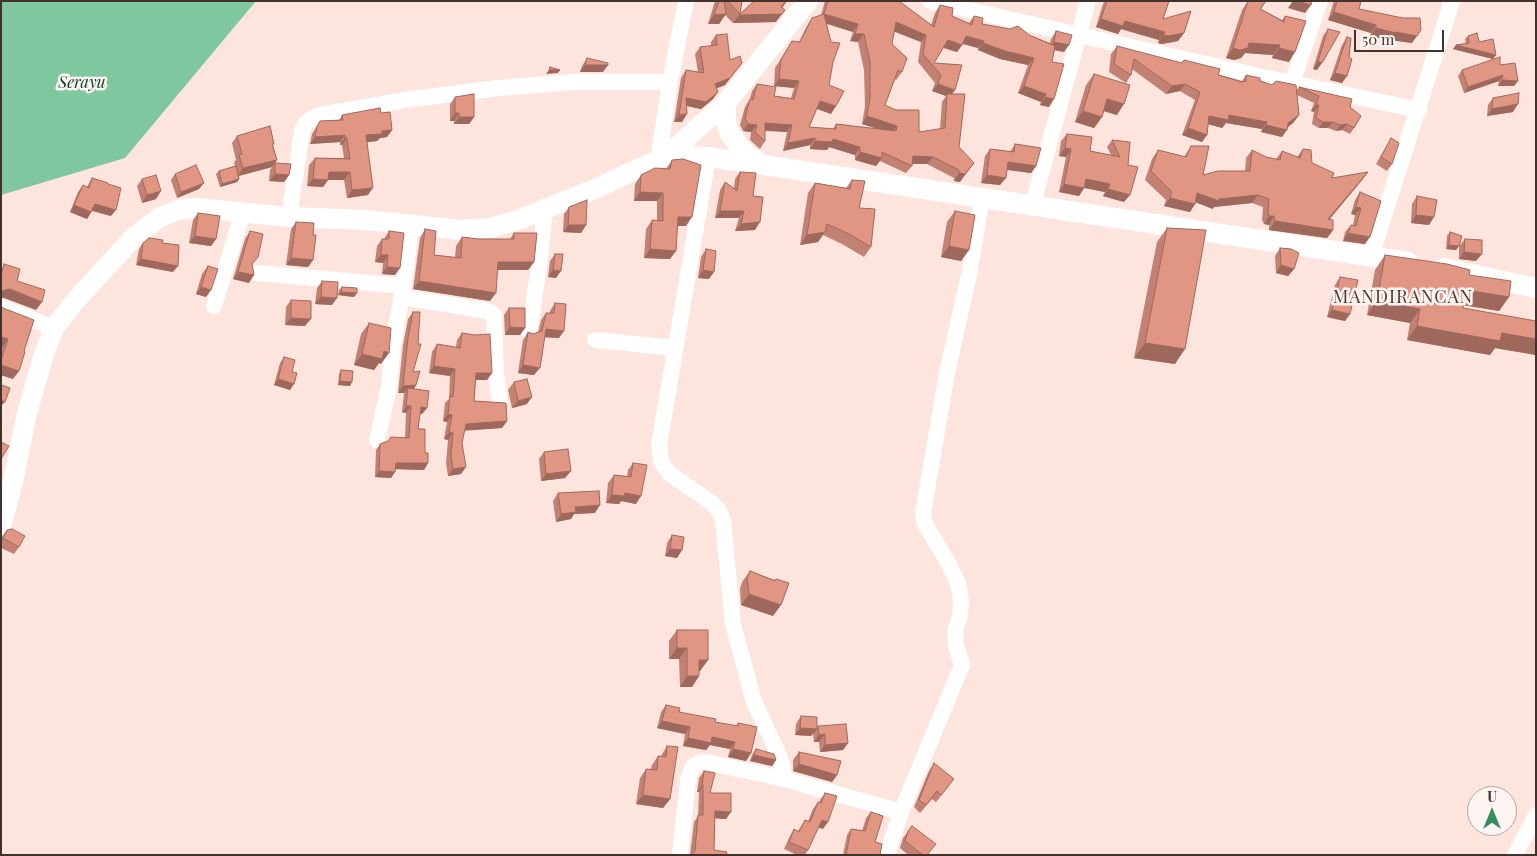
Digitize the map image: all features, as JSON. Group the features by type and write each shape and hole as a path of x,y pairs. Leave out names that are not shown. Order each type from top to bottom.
{"main road":[{"path":"1,526 13,482 27,413 44,354 54,328 76,300 132,238 160,217 178,210 194,208 289,217 411,224 461,230 490,228 545,210 662,158 726,103 808,1"},
{"path":"726,103 726,122 730,134 746,154 764,165"},
{"path":"662,158 686,156 708,158 982,197 1032,207 1439,267 1536,288"}],"street":[{"path":"662,158 670,82 686,1"},
{"path":"930,1 1419,110"},
{"path":"1032,207 1088,1"},
{"path":"1292,83 1320,1"},
{"path":"1371,257 1452,1"},
{"path":"289,217 302,131 305,124 312,118 320,115 405,100 498,88 574,82 670,82"},
{"path":"708,158 659,445 661,462 670,474 712,503 719,511 723,520 733,624 754,702 778,753 783,767 784,779"},
{"path":"887,855 900,812 962,665 956,645 955,630 960,615 961,601 958,583 924,522 922,513 947,373 969,275 982,197"},
{"path":"529,332 545,210"},
{"path":"214,306 243,212"},
{"path":"377,440 389,387 411,224"},
{"path":"257,273 403,292 488,310 494,316 496,375 500,400"},
{"path":"1,307 54,328"},
{"path":"595,340 675,348"},
{"path":"680,855 688,780 692,768 698,763 706,762 784,779 900,812"},
{"path":"1515,855 1536,815"}],"water":[{"name":"Serayu","path":"1,1 256,1 125,158 1,195"}],"building":[{"path":"719,1 724,1 726,14 714,15"},
{"path":"728,1 742,1 740,14"},
{"path":"754,1 786,1 781,7 785,10 782,14 739,15"},
{"path":"828,1 899,1 934,27 940,5 953,8 952,16 972,25 974,16 983,18 982,24 1010,29 1018,26 1029,35 1055,46 1052,62 1064,64 1054,99 1045,97 1046,94 1024,86 1034,58 1005,51 983,43 984,41 966,36 962,45 948,40 934,63 962,65 955,90 938,84 941,75 923,54 926,35 896,22 892,44 907,58 902,72 898,70 885,105 896,110 919,110 919,132 945,128 947,94 965,94 959,147 974,163 965,174 959,173 959,170 933,157 913,156 912,166 882,152 882,158 860,152 860,147 833,139 832,142 815,141 815,138 788,143 792,125 765,123 765,141 755,132 757,125 748,124 745,118 750,99 753,100 757,84 776,87 774,96 794,99 799,81 779,79 781,60 792,41 800,42 812,18 824,14","holes":["824,14 858,24 855,34 864,34 870,62 870,98 867,116 897,126 896,131 836,124 836,129 809,127 820,101 836,106 844,91 829,85 833,62 840,43 831,42"]},
{"path":"1107,1 1169,1 1163,19 1191,11 1184,33 1168,36 1163,35 1165,32 1125,21 1123,26 1101,19"},
{"path":"1248,1 1266,1 1260,9 1284,22 1285,16 1306,21 1295,52 1279,48 1280,45 1249,43 1248,48 1240,50 1233,48"},
{"path":"1297,1 1312,1 1311,5"},
{"path":"1337,1 1361,1 1359,9 1403,18 1420,18 1421,30 1417,36 1376,28 1376,25 1334,12"},
{"path":"1328,29 1340,32 1322,63 1318,61"},
{"path":"1056,31 1072,35 1069,45 1054,42"},
{"path":"1477,33 1479,42 1493,39 1496,55 1456,45 1469,43 1468,36"},
{"path":"727,34 730,60 740,56 742,63 730,78 715,84 718,92 706,102 686,98 687,114 679,115 686,70 704,73 700,47 717,45 716,35"},
{"path":"1347,37 1351,38 1349,58 1352,59 1347,76 1335,73"},
{"path":"1117,46 1182,63 1184,60 1220,69 1218,75 1242,82 1246,81 1246,75 1260,78 1260,81 1272,85 1276,81 1296,85 1299,115 1288,123 1287,130 1266,125 1267,122 1229,115 1228,120 1209,116 1207,135 1188,128 1200,92 1185,84 1172,86 1134,59 1131,75 1114,64"},
{"path":"1500,57 1500,65 1515,63 1518,81 1502,80 1503,75 1468,87 1462,70"},
{"path":"587,58 608,63 608,65 585,65"},
{"path":"550,67 560,70 549,70"},
{"path":"1094,74 1130,85 1124,104 1107,99 1102,117 1083,111"},
{"path":"1299,87 1352,99 1350,107 1361,116 1354,128 1347,124 1340,125 1333,122 1323,122 1316,118 1319,105 1316,105 1319,96"},
{"path":"1519,93 1518,104 1492,109 1493,98"},
{"path":"474,94 474,117 459,117 459,113 455,113 455,97"},
{"path":"380,108 381,113 390,112 392,130 382,131 382,134 366,135 373,188 352,190 350,172 329,172 328,180 313,179 315,158 350,159 345,135 315,137 320,121 343,120 342,115"},
{"path":"270,126 274,144 272,144 277,160 243,168 239,155 242,154 237,136"},
{"path":"1067,134 1092,137 1090,151 1120,157 1112,140 1130,142 1128,165 1138,167 1130,195 1108,189 1110,184 1086,179 1084,188 1064,184 1071,149 1065,148"},
{"path":"1391,138 1399,143 1392,164 1381,157"},
{"path":"1015,144 1041,148 1036,166 1008,162 1006,178 987,175 990,149 1014,152"},
{"path":"1191,146 1209,146 1203,175 1218,171 1250,171 1252,150 1266,157 1280,160 1282,151 1300,158 1303,149 1311,150 1312,163 1334,173 1332,178 1368,172 1328,219 1333,220 1333,230 1275,221 1274,216 1269,216 1269,199 1258,195 1219,199 1219,201 1197,193 1195,204 1170,198 1172,192 1151,171 1158,150 1186,157"},
{"path":"683,159 701,165 692,217 678,217 676,251 650,249 652,220 663,221 663,193 640,192 641,175 655,168 670,169 672,160"},
{"path":"275,163 291,164 289,175 275,174"},
{"path":"196,165 204,183 181,192 175,174"},
{"path":"236,166 239,179 222,184 219,171"},
{"path":"740,172 756,173 753,196 763,197 760,222 741,224 744,211 720,211 725,182 737,191"},
{"path":"156,175 161,191 147,195 142,179"},
{"path":"92,178 121,188 116,210 95,204 91,212 74,205 83,185 89,188"},
{"path":"852,180 865,181 859,208 875,209 871,247 827,224 825,232 807,235 815,183 850,189"},
{"path":"1360,192 1381,201 1370,237 1348,233 1351,225 1356,226 1361,208 1356,207"},
{"path":"1417,196 1437,200 1434,217 1416,215"},
{"path":"587,200 586,225 568,225 569,207"},
{"path":"955,211 975,215 969,250 949,246"},
{"path":"198,213 220,216 216,239 195,236"},
{"path":"296,222 314,223 313,235 316,235 313,260 291,258"},
{"path":"1167,228 1206,230 1185,349 1145,343"},
{"path":"425,229 436,231 434,255 461,258 462,237 514,239 514,233 537,233 534,262 498,262 496,293 419,281"},
{"path":"250,231 263,234 258,257 252,264 254,275 238,272"},
{"path":"389,231 404,233 400,268 387,267 388,255 381,255 382,239 389,239"},
{"path":"1450,232 1462,236 1459,246 1449,245"},
{"path":"149,238 163,240 162,243 179,245 178,266 141,259 143,243"},
{"path":"1465,239 1482,240 1482,254 1464,252"},
{"path":"1280,248 1291,249 1299,253 1294,269 1281,265"},
{"path":"706,249 716,251 714,272 703,270"},
{"path":"555,254 563,254 561,271 553,270"},
{"path":"1385,255 1447,264 1470,270 1469,275 1511,281 1509,297 1466,290 1463,308 1536,321 1536,339 1502,333 1500,341 1417,326 1420,309 1377,301"},
{"path":"4,264 20,269 17,281 45,290 42,302 10,289 1,291 1,275"},
{"path":"208,266 218,269 211,290 201,287"},
{"path":"1340,277 1358,280 1350,314 1332,310"},
{"path":"322,281 338,282 337,298 321,297"},
{"path":"342,287 357,288 357,293 341,292"},
{"path":"291,300 311,301 311,319 291,318"},
{"path":"555,303 566,304 564,331 546,329 540,368 523,365 528,332 533,334 542,331 546,313 554,313"},
{"path":"1,306 34,320 19,371 1,365 8,339 1,337"},
{"path":"509,308 525,308 525,328 510,327"},
{"path":"413,312 420,312 418,344 421,344 413,372 420,371 416,385 403,386 408,338"},
{"path":"369,323 391,328 389,353 384,351 382,359 362,354"},
{"path":"462,333 475,335 490,334 492,373 476,373 474,401 506,403 507,421 466,424 462,443 466,467 453,469 451,456 453,433 449,432 452,415 448,414 450,396 453,397 455,369 434,366 437,344 460,348"},
{"path":"284,357 295,360 292,372 297,373 294,384 278,379"},
{"path":"341,370 353,371 352,382 340,381"},
{"path":"527,379 532,397 518,401 514,382"},
{"path":"1,385 10,388 5,402 1,400"},
{"path":"408,388 429,391 427,408 421,407 418,429 425,429 425,453 428,453 428,463 396,463 395,472 379,471 380,444 388,441 391,437 409,438 411,406 406,406"},
{"path":"1,442 9,446 1,459"},
{"path":"568,449 571,471 546,474 544,452"},
{"path":"633,463 647,465 641,496 625,493 624,496 612,495 614,475 631,477"},
{"path":"599,491 600,505 575,507 576,512 561,514 558,493"},
{"path":"12,529 25,536 19,547 3,538 7,530"},
{"path":"672,535 684,537 682,550 670,549"},
{"path":"750,571 775,581 776,579 789,583 781,605 749,594 747,578"},
{"path":"677,630 708,630 708,660 699,660 699,676 687,676 687,648 677,648"},
{"path":"666,705 680,708 679,712 716,719 715,722 738,726 738,723 757,727 751,753 733,749 735,742 712,737 711,743 688,738 690,727 662,721"},
{"path":"801,716 817,717 817,729 800,728"},
{"path":"846,724 848,743 825,745 825,734 819,735 818,726"},
{"path":"667,746 678,747 670,799 643,795 646,769 657,770 658,756 666,757"},
{"path":"756,749 774,754 776,760 754,755"},
{"path":"799,752 841,761 837,775 799,764"},
{"path":"934,763 954,779 941,795 937,791 926,805 919,800"},
{"path":"704,771 715,773 710,793 731,793 731,812 715,811 714,850 727,852 726,855 691,855 695,851 698,815 703,815 702,785"},
{"path":"825,793 837,796 828,822 822,820 808,850 789,842 794,829 799,832 805,820 810,822 818,802 821,803"},
{"path":"871,812 883,816 875,842 882,844 880,855 846,855 851,829 865,831"},
{"path":"912,826 936,844 927,855 923,855 905,841 908,831"}],"district":[{"name":"MANDIRANCAN","path":"1403,297"}]}
